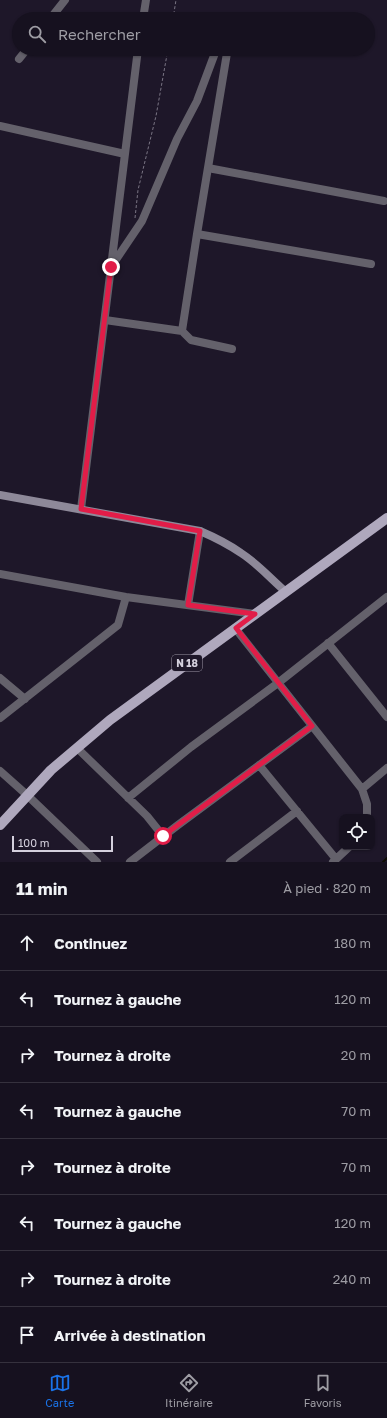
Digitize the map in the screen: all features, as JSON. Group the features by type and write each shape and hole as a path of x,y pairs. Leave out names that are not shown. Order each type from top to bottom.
{"main road":[{"name":"N 18","path":"0,825 51,770 110,720 387,518"}],"street":[{"path":"56,12 65,0"},
{"path":"144,12 146,0"},
{"path":"81,509 126,154 137,56"},
{"path":"111,267 142,222 177,139 197,101 214,56"},
{"path":"182,331 227,56"},
{"path":"0,126 126,154"},
{"path":"208,168 384,201"},
{"path":"197,234 371,264"},
{"path":"104,320 182,331 191,340 232,349"},
{"path":"0,495 200,531 228,544 242,553 286,592"},
{"path":"188,605 200,531"},
{"path":"0,574 126,596 255,614"},
{"path":"0,718 118,625 126,596"},
{"path":"128,798 191,747 278,683 387,597"},
{"path":"236,628 362,789 367,804 367,814"},
{"path":"328,643 387,717"},
{"path":"0,678 25,699"},
{"path":"130,862 312,726"},
{"path":"77,748 147,816 163,836"},
{"path":"258,765 297,811 334,860 346,850"},
{"path":"362,789 387,768"},
{"path":"0,771 96,862"},
{"path":"230,862 297,811"}],"path":[{"path":"174,12 176,0"},
{"path":"134,220 138,190 156,116 167,56"}],"waterway":[{"path":"383,862 387,858"}],"route":[{"path":"111,267 81,509 200,531 188,605 255,614 236,628 312,726 163,836"}]}
